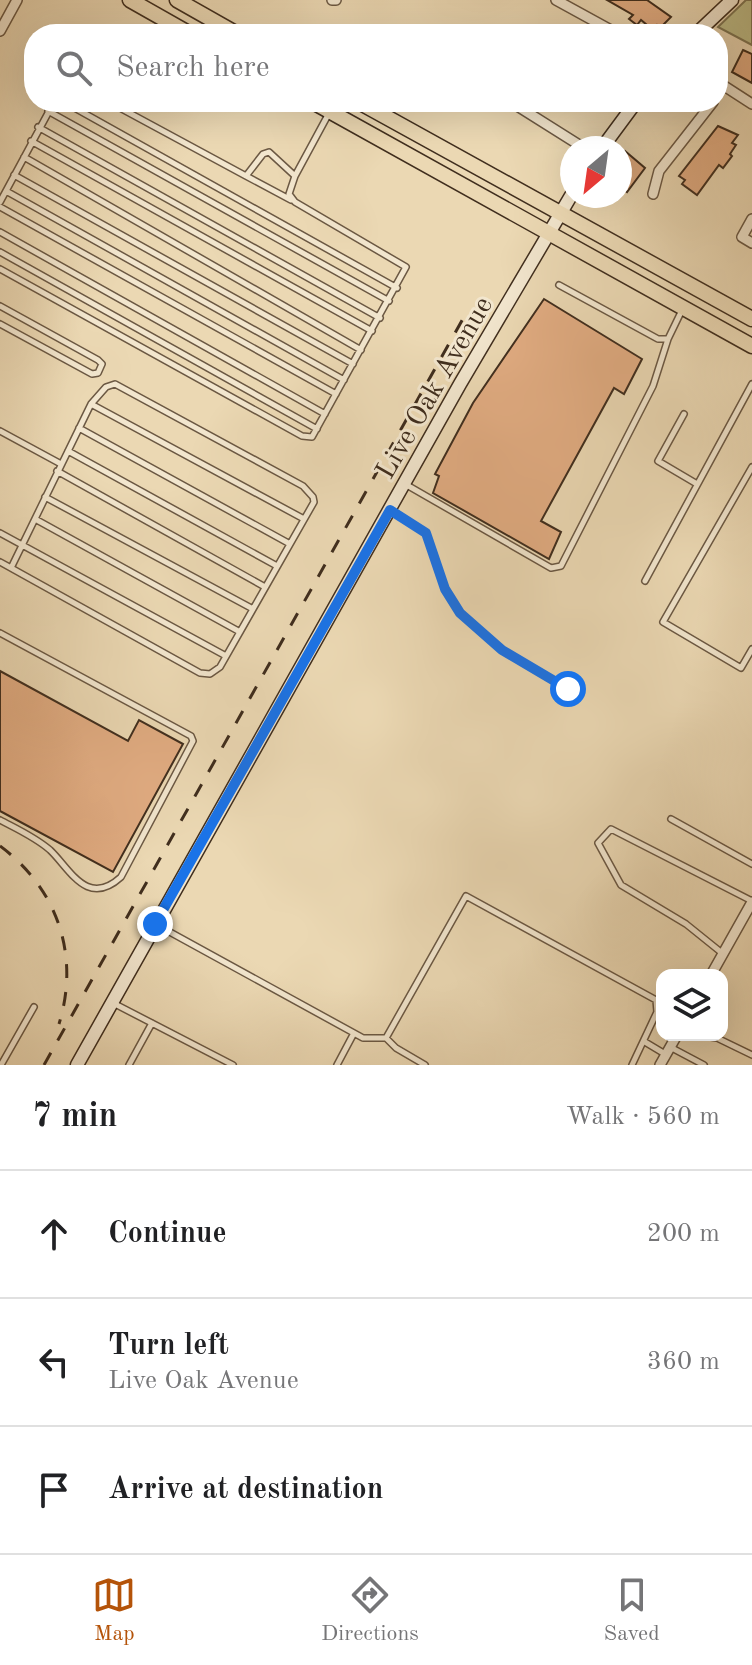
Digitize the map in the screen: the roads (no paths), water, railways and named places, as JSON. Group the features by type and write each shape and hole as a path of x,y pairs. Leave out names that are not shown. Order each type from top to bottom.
{"main road":[{"path":"130,0 172,24"},
{"path":"177,0 219,24"},
{"path":"343,112 550,234 752,346"},
{"path":"377,112 752,319"}],"street":[{"path":"0,31 17,0"},
{"path":"556,0 600,24"},
{"path":"707,24 732,0"},
{"path":"728,92 752,104"},
{"path":"527,112 565,136"},
{"path":"611,136 629,112"},
{"path":"653,194 659,171 705,112"},
{"name":"Live Oak Avenue","path":"77,1065 390,510 565,208"},
{"path":"752,219 742,237 752,243"},
{"path":"714,969 752,901"},
{"path":"660,1065 673,1041"}],"lane":[{"path":"47,112 0,204 336,394"},
{"path":"50,112 389,301"},
{"path":"82,112 397,288"},
{"path":"0,269 302,436 312,437 406,267 295,202 128,112"},
{"path":"295,202 289,194 295,176 330,112"},
{"path":"38,127 380,318"},
{"path":"31,141 372,331"},
{"path":"246,176 263,154 269,152 295,176"},
{"path":"24,157 361,350"},
{"path":"14,175 353,364"},
{"path":"6,191 344,380"},
{"path":"0,232 325,414"},
{"path":"0,252 317,429"},
{"path":"559,285 658,339 668,339"},
{"path":"0,306 98,360 102,364 100,369 92,374 0,324"},
{"path":"405,484 551,568 561,566 653,386 668,339 683,307"},
{"path":"0,562 200,673 210,674 226,656 314,502 310,491 115,384 106,387 91,404 11,568"},
{"path":"645,581 752,384"},
{"path":"91,404 304,519"},
{"path":"684,414 658,461 697,484"},
{"path":"79,428 290,544"},
{"path":"0,431 61,464"},
{"path":"67,451 277,566"},
{"path":"752,467 663,622 741,668 752,649"},
{"path":"57,471 265,587"},
{"path":"45,497 253,609"},
{"path":"390,510 426,533 445,589 460,613 502,650 568,689"},
{"path":"35,519 240,632"},
{"path":"0,533 226,656"},
{"path":"0,633 191,736 193,741 121,877 112,885 87,887 74,879 36,839 0,820"},
{"path":"671,819 752,864"},
{"path":"723,954 686,924 621,885 598,843 611,829 752,901"},
{"path":"386,1038 466,896 656,1000 657,1012 632,1065"},
{"path":"155,924 363,1038 386,1038 396,1048 425,1065"},
{"path":"111,1003 233,1065"},
{"path":"1,1065 34,1007"},
{"path":"129,1065 152,1023"},
{"path":"337,1065 354,1033"},
{"path":"723,1041 752,1055"},
{"path":"645,1042 704,1065"}],"railway":[{"path":"44,1065 464,317"},
{"path":"0,846 37,882 59,926 67,974 59,1024"}]}
